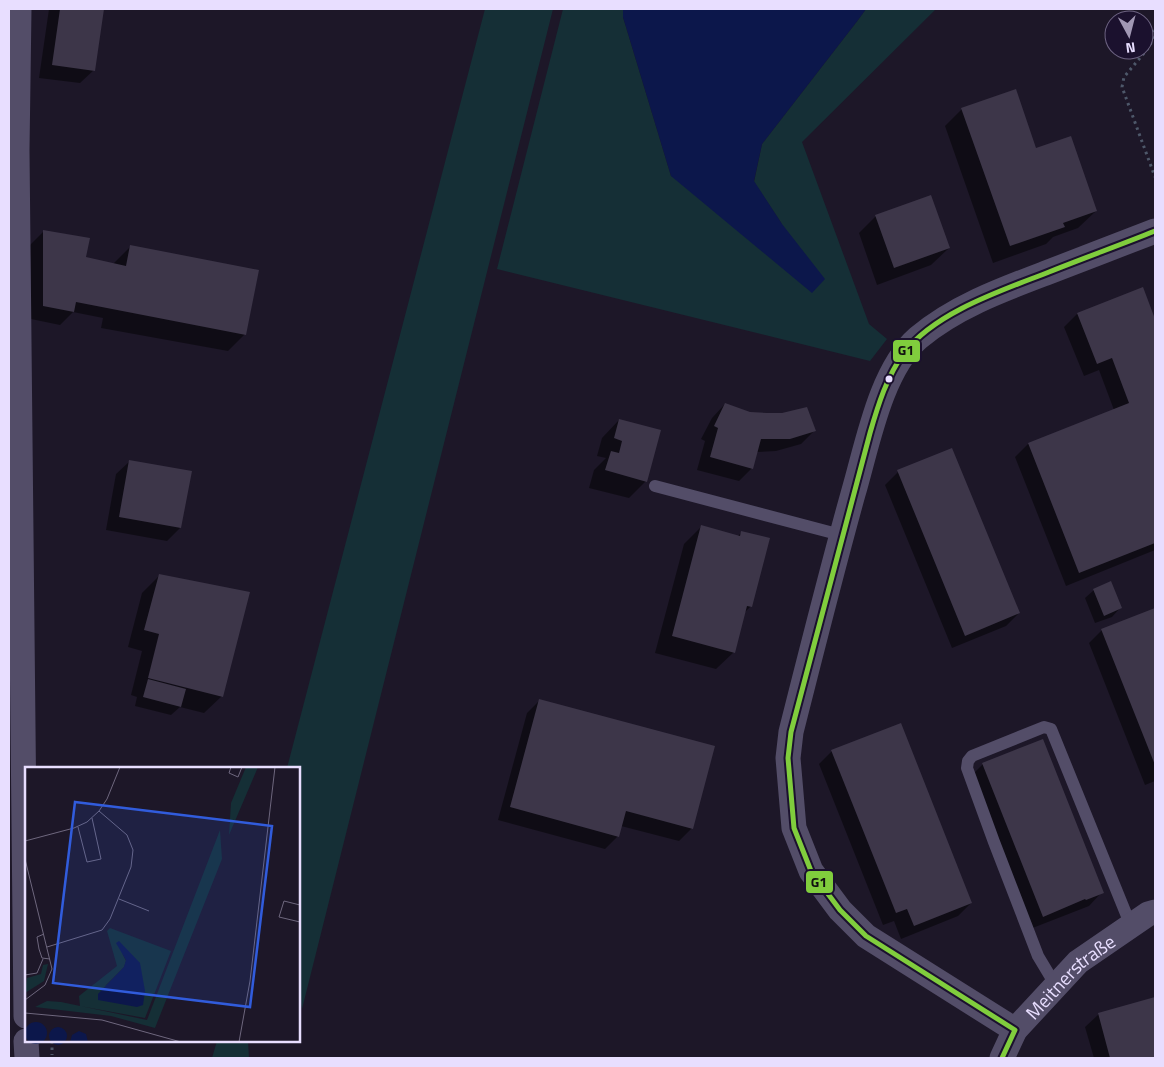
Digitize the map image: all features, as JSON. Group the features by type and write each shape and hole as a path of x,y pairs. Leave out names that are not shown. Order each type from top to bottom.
{"street":[{"path":"20,9 17,160 25,921"},
{"path":"1015,1030 866,936 840,910 811,871 794,828 788,758 791,732 842,535 876,414 888,381 900,361 916,340 945,318 989,295 1155,232"},
{"name":"Meitnerstraße","path":"1002,1058 1015,1030 1078,962 1155,912"},
{"path":"26,1042 27,1058"}],"lane":[{"path":"655,486 842,535"},
{"path":"1056,986 1038,956 994,842 968,768 968,761 972,756 1044,727 1051,729 1131,926"}],"path":[{"path":"1155,30 1150,46 1124,77 1122,87 1155,177"},
{"path":"52,1042 52,1058"}],"green space":[{"path":"485,9 553,9 302,1009 300,997 300,767 287,767"},
{"path":"563,9 623,9 623,17 671,176 782,224 754,182 762,144 866,9 936,9 802,142 869,324 887,339 870,361 497,269"},
{"path":"217,1042 248,1042 249,1058 212,1058"}],"shaded area":[{"path":"623,9 866,9 762,144 754,181 782,224 825,279 812,293 671,176 623,17"}],"building":[{"path":"60,9 104,9 95,71 52,65"},
{"path":"1016,89 1036,148 1071,136 1097,211 1063,223 1065,227 1010,246 961,108"},
{"path":"931,195 950,248 894,268 875,215"},
{"path":"43,230 90,238 86,257 126,266 130,245 259,270 246,335 76,302 74,312 43,306"},
{"path":"1143,287 1155,319 1155,543 1079,573 1028,443 1129,403 1112,358 1097,364 1077,313"},
{"path":"725,403 750,412 767,413 782,413 807,407 816,431 790,439 761,439 753,469 710,457 718,428 714,426"},
{"path":"619,419 661,430 647,482 605,470 611,451 619,453 622,441 614,438"},
{"path":"952,448 1020,613 965,636 897,470"},
{"path":"129,460 192,471 181,528 119,517"},
{"path":"701,525 740,536 741,531 770,538 752,607 747,606 735,653 672,636"},
{"path":"159,574 250,592 223,697 148,678 159,634 144,630"},
{"path":"1111,581 1122,608 1104,616 1093,589"},
{"path":"1155,608 1155,765 1101,629"},
{"path":"148,679 186,689 181,707 143,697"},
{"path":"539,699 715,746 693,829 626,811 619,837 510,807"},
{"path":"901,723 972,903 914,926 907,909 896,913 831,750"},
{"path":"1043,739 1104,893 1043,917 982,763"},
{"path":"1155,997 1155,1058 1110,1058 1098,1013"}],"transit line":[{"name":"G1","path":"1002,1058 1015,1030 866,936 840,910 811,871 794,828 788,758 791,732 873,422 888,381 904,353 917,338 933,326 971,304 1011,286 1155,231"}]}
